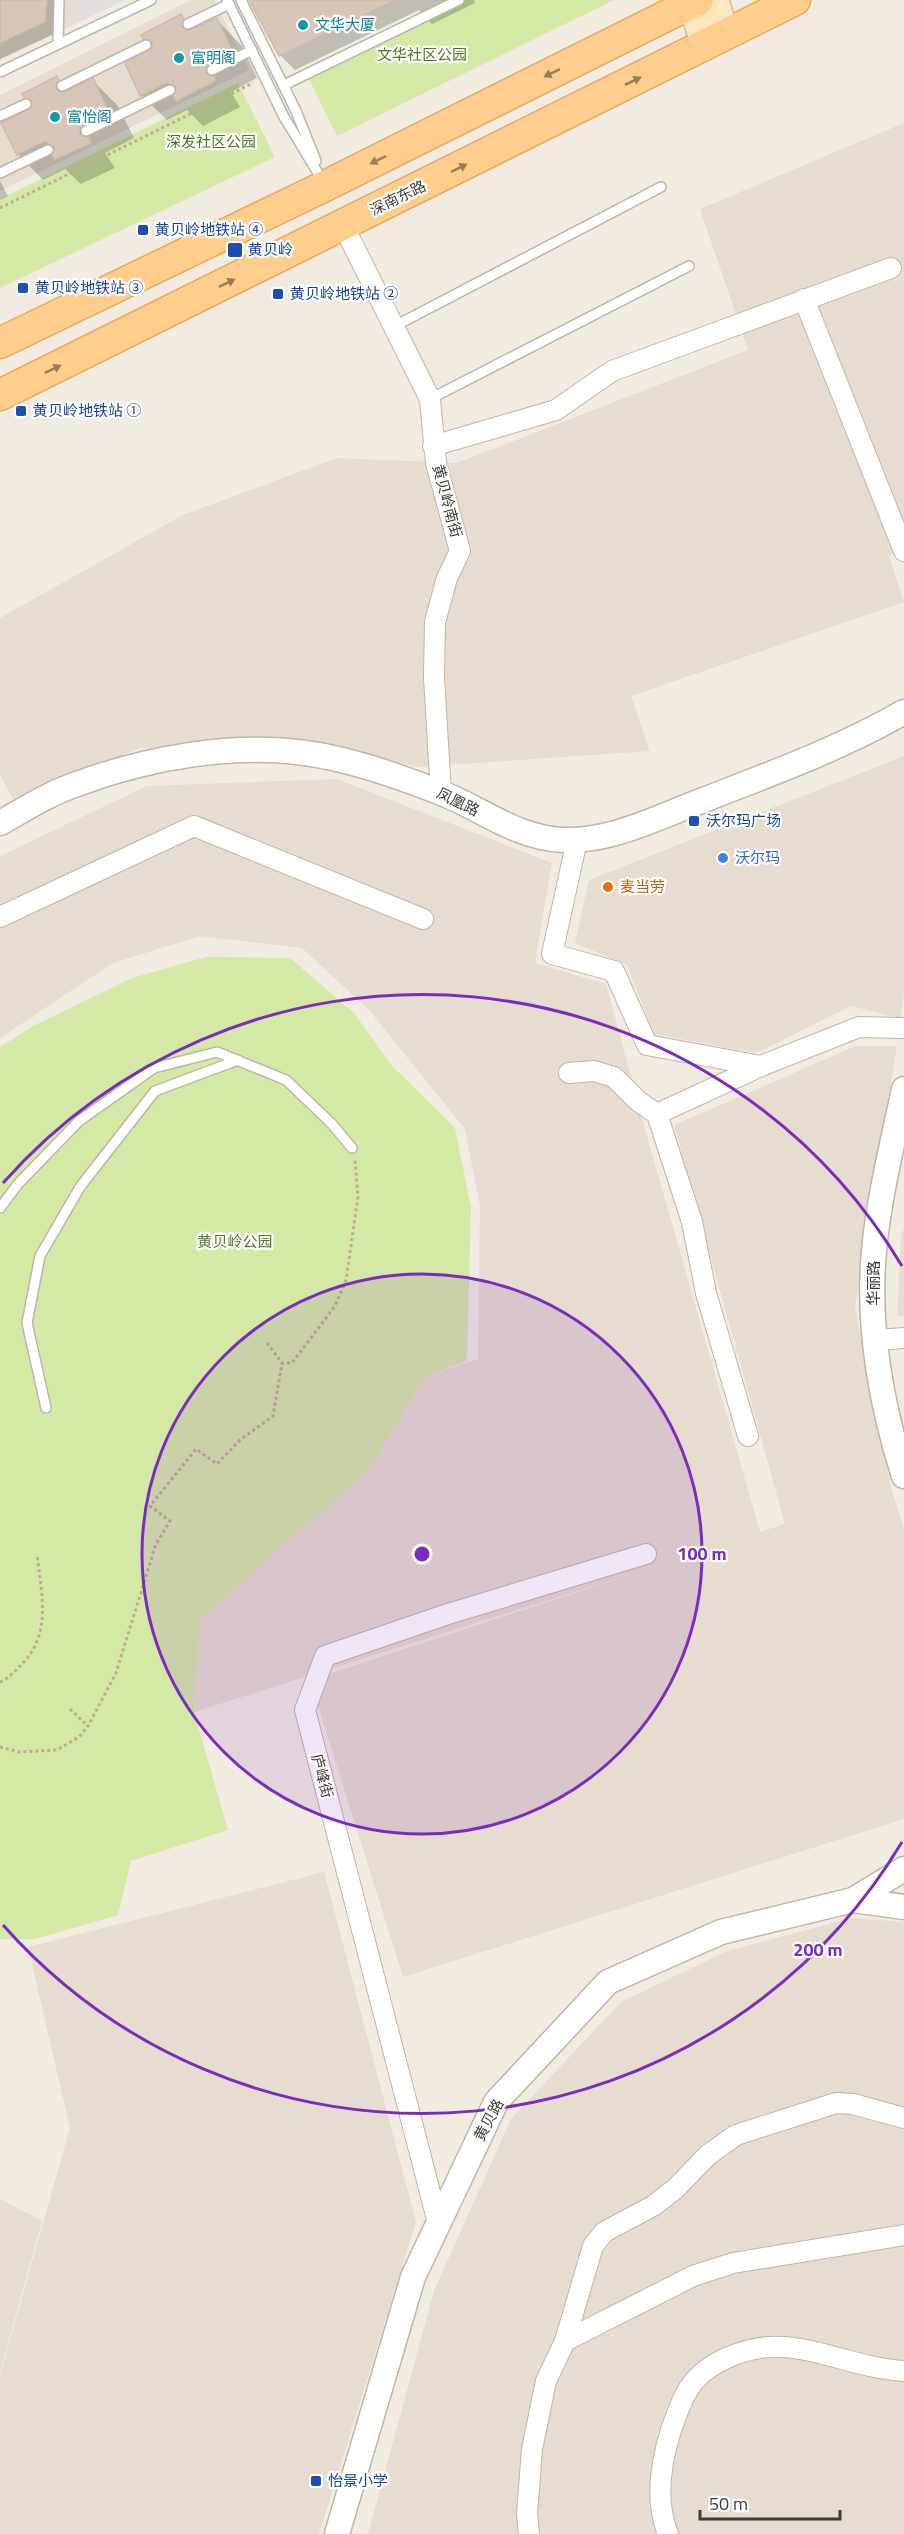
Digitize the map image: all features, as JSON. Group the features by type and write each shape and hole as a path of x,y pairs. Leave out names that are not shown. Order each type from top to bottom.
{"main road":[{"name":"深南东路","path":"0,395 795,0"},
{"path":"0,343 325,186 699,1 715,40"}],"street":[{"name":"黄贝岭南街","path":"343,225 430,399 433,446 460,551 447,578 435,622 434,678 441,793"},
{"path":"433,446 556,410 612,371 891,268"},
{"path":"804,299 904,551"},
{"name":"凤凰路","path":"0,823 76,784 132,767 200,754 253,750 305,753 369,768 441,793 525,833 550,839 578,840 627,829 786,768 842,744 904,712"},
{"path":"0,917 194,826 423,919"},
{"path":"578,840 552,954 614,971 647,1045 761,1066"},
{"path":"657,1114 761,1066 859,1027 904,1028"},
{"path":"569,1073 594,1071 614,1077 638,1101 657,1114 693,1222 706,1293 748,1436"},
{"name":"华丽路","path":"904,1089 874,1251 876,1340 889,1422 904,1476"},
{"path":"876,1340 904,1338"},
{"name":"庐峰街","path":"438,2223 305,1710 325,1656 448,1614 646,1554"},
{"name":"黄贝路","path":"337,2534 413,2277 496,2102 608,1982 720,1932 853,1900 904,1869"},
{"name":"黄贝路","path":"853,1900 904,1907"},
{"path":"529,2534 527,2514 532,2449 546,2380 565,2341 593,2246 604,2232 653,2206 675,2189 708,2155 736,2135 836,2103 853,2104 904,2118"},
{"path":"565,2341 693,2276 733,2263 904,2235"},
{"path":"668,2534 661,2485 663,2457 676,2414 690,2386 715,2365 746,2350 782,2347 851,2364 903,2372"}],"lane":[{"path":"58,44 59,0"},
{"path":"0,72 151,0"},
{"path":"241,0 284,85 325,186"},
{"path":"284,85 459,0"},
{"path":"188,24 228,2 284,117 325,186"},
{"path":"62,86 146,45"},
{"path":"212,70 252,50"},
{"path":"86,131 170,90"},
{"path":"0,116 26,104"},
{"path":"0,173 48,150"},
{"path":"393,327 661,187"},
{"path":"430,399 688,266"},
{"path":"0,1208 18,1184 78,1121 154,1068 217,1052 286,1080 331,1123 352,1148"},
{"path":"46,1408 27,1323 40,1256 80,1187 155,1091 238,1060"}],"path":[{"path":"0,208 265,77"},
{"path":"282,1363 292,1363 335,1306 346,1280 358,1197 358,1168 352,1148"},
{"path":"0,1747 19,1752 57,1750 79,1737 88,1726 116,1673 156,1544 170,1521 150,1506 196,1449 217,1464 240,1440 273,1416 282,1363 267,1343"},
{"path":"0,1682 25,1661 41,1634 44,1612 37,1554"},
{"path":"70,1709 88,1726"}],"shaded area":[{"path":"0,0 125,0 0,60"},
{"path":"75,0 125,0 75,24"},
{"path":"191,0 214,0 249,70 0,191 0,95"},
{"path":"904,123 904,546 889,556 904,602 631,696 650,751 418,767 312,741 140,748 13,799 0,775 0,618 183,515 337,458 457,463 748,350 700,209"},
{"path":"904,756 904,994 900,1018 851,1006 756,1053 654,1034 627,965 575,943 589,880"},
{"path":"337,779 552,863 535,963 606,984 760,1532 785,1524 674,1125 856,1046 897,1046 855,1308 892,1491 904,1528 904,1819 403,1977 310,1680 657,1566 194,1712 200,1620 370,1469 426,1376 478,1359 480,1206 465,1129 369,1010 302,948 200,936 113,963 0,1038 0,856 147,786"},
{"path":"904,1226 904,1316 897,1316 901,1240"},
{"path":"324,1872 416,2222 319,2534 0,2534 0,2375 70,2128 28,1947"},
{"path":"852,1918 904,1922 904,2534 368,2534 434,2291 511,2119 621,2002 727,1951"},
{"path":"0,2199 42,2221 0,2372"}],"green space":[{"name":"文华社区公园","path":"454,0 614,0 337,136 306,73"},
{"name":"深发社区公园","path":"238,83 275,157 0,288 0,199"},
{"name":"黄贝岭公园","path":"206,957 290,958 354,1013 392,1066 455,1128 471,1207 467,1361 426,1376 370,1469 200,1620 194,1712 228,1830 131,1861 118,1915 35,1939 0,1939 0,1047 33,1026 132,978"}],"building":[{"path":"0,0 47,0 45,22 0,43"},
{"name":"文华大厦","path":"249,0 395,0 279,56"},
{"name":"富明阁","path":"181,14 184,19 182,26 187,31 217,18 233,52 206,67 206,74 214,76 216,81 176,101 173,96 176,87 166,83 140,96 125,63 152,48 152,42 143,39 141,35"},
{"name":"富怡阁","path":"57,76 59,80 56,88 62,93 93,78 109,112 80,128 80,134 88,137 91,143 54,160 52,155 54,147 45,141 17,155 1,123 31,108 32,101 24,98 22,94"}],"place":[{"name":"文华大厦","path":"303,25"},
{"name":"富明阁","path":"179,58"},
{"name":"富怡阁","path":"55,117"},
{"name":"黄贝岭地铁站 ④","path":"143,230"},
{"name":"黄贝岭","path":"235,250"},
{"name":"黄贝岭地铁站 ③","path":"23,288"},
{"name":"黄贝岭地铁站 ②","path":"278,294"},
{"name":"黄贝岭地铁站 ①","path":"21,411"},
{"name":"沃尔玛广场","path":"694,821"},
{"name":"沃尔玛","path":"723,858"},
{"name":"麦当劳","path":"608,887"},
{"name":"怡景小学","path":"316,2481"}]}
